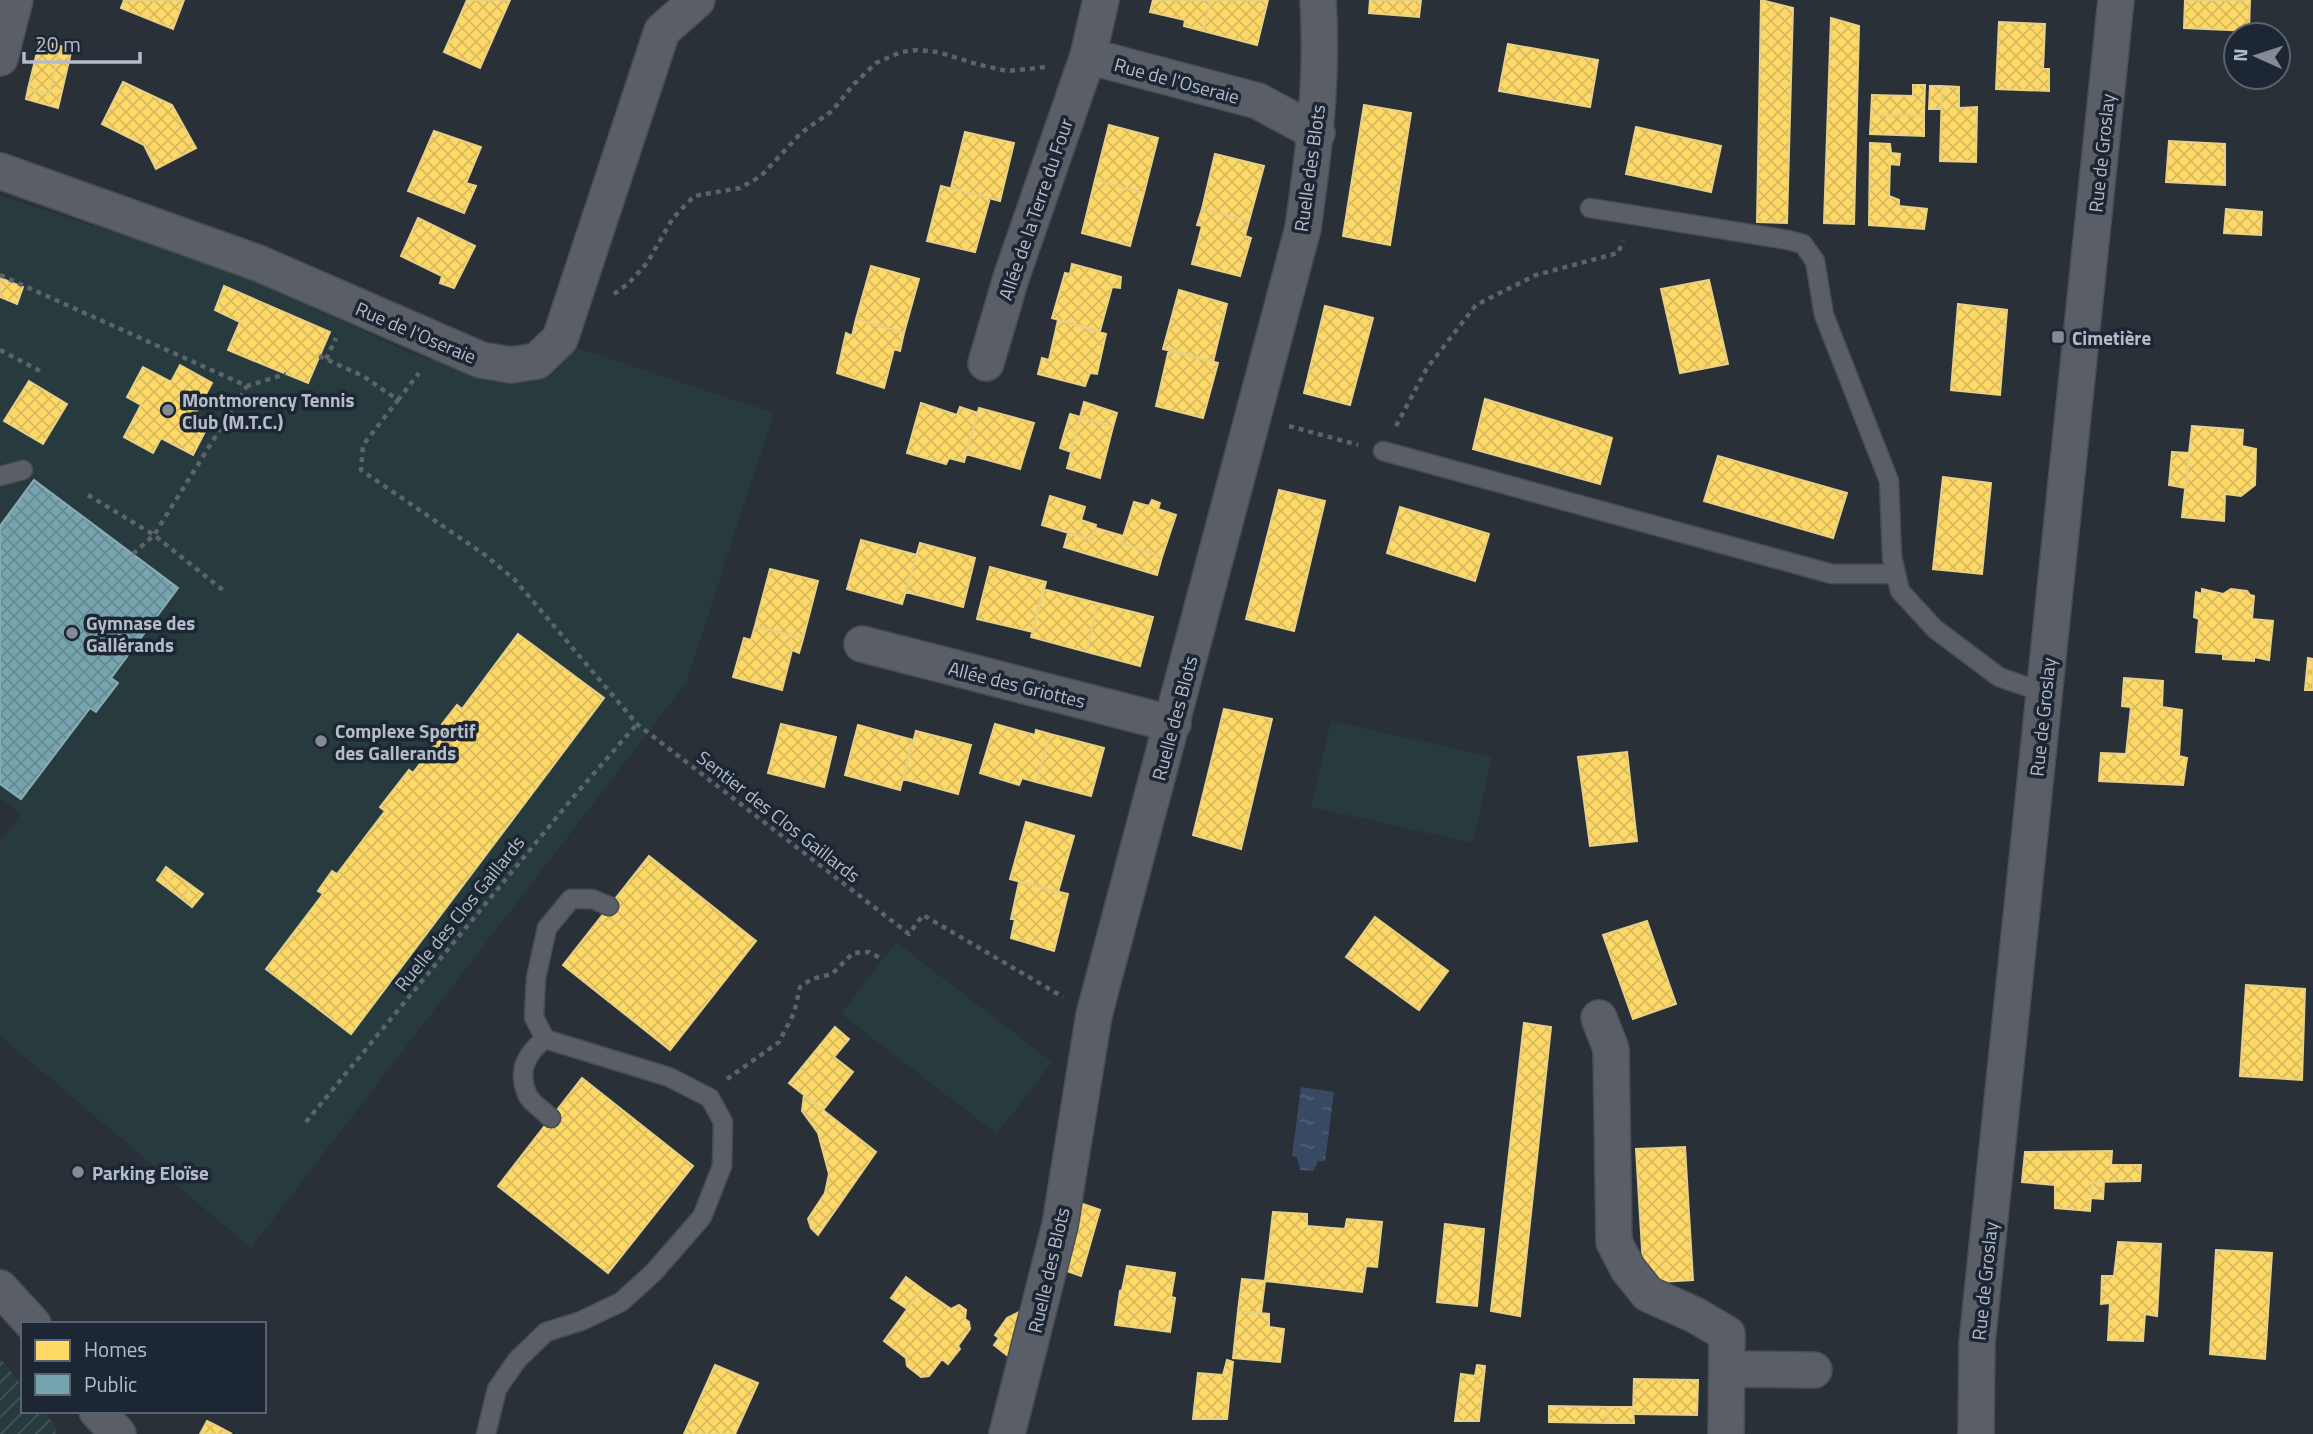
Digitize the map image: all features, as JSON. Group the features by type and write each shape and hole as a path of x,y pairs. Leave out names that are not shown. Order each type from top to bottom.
{"street":[{"path":"0,58 15,0"},
{"name":"Rue de l'Oseraie","path":"0,171 258,263 481,360 511,365 537,361 559,340 662,31 697,0"},
{"name":"Rue de l'Oseraie","path":"1101,0 1088,55 1258,101 1317,133"},
{"name":"Ruelle des Blots","path":"1007,1434 1060,1225 1094,1015 1303,228 1317,133 1321,46 1318,0"},
{"name":"Rue de Groslay","path":"1976,1434 1978,1343 2116,0"},
{"name":"Allée de la Terre du Four","path":"986,363 1011,278 1088,55"},
{"name":"Allée des Griottes","path":"862,644 1173,724"},
{"path":"1599,1018 1611,1049 1615,1242 1633,1277 1648,1294 1695,1315 1727,1334 1726,1434"},
{"path":"0,1288 31,1322"},
{"path":"1727,1369 1814,1370"},
{"path":"99,1413 118,1434"}],"lane":[{"path":"1590,208 1803,244 1815,261 1824,315 1889,481 1892,557 1900,591 1935,629 2000,677 2045,693"},
{"path":"1383,451 1832,574 1896,574"},
{"path":"0,476 23,470"},
{"path":"486,1434 498,1389 517,1360 546,1332 581,1321 621,1302 654,1272 702,1217 722,1166 723,1122 710,1098 669,1077 545,1039 534,1017 536,978 547,928 571,899 592,899 609,906"},
{"path":"545,1039 529,1051 523,1071 527,1095 551,1118"}],"path":[{"path":"567,317 594,308 628,284 647,263 673,218 694,196 740,188 761,176 801,133 832,111 876,63 901,52 917,50 938,52 976,65 1007,71 1052,66 1088,55"},
{"path":"1253,417 1383,451 1427,368 1476,305 1536,275 1618,253 1635,215"},
{"path":"0,275 247,386"},
{"path":"0,350 40,370"},
{"name":"Sentier des Clos Gaillards","path":"319,356 363,376 398,400 363,445 361,470 485,555 515,580 637,724 909,934 923,915 1094,1015"},
{"path":"132,554 154,535 247,386 286,374"},
{"path":"88,495 154,535 224,591"},
{"name":"Ruelle des Clos Gaillards","path":"306,1122 557,816 637,724"},
{"path":"710,1098 729,1077 779,1042 794,1013 800,987 811,979 832,974 853,953 869,952 883,959"}],"green space":[{"name":"Complexe Sportif des Gallerands","path":"0,196 219,265 413,354 515,384 548,377 558,369 571,346 774,413 686,683 251,1248 0,1036 0,843 21,813 0,798"},
{"path":"1331,721 1492,757 1473,843 1311,807"},
{"path":"896,942 1052,1062 997,1134 841,1014"},
{"path":"0,1358 21,1384 21,1413 46,1413 55,1425 56,1434 0,1434"}],"water":[{"path":"1301,1087 1334,1092 1325,1161 1318,1161 1313,1171 1300,1170 1297,1157 1292,1156"}],"building: Homes":[{"path":"124,0 184,0 173,29 121,8"},
{"path":"467,0 510,0 480,68 444,52"},
{"path":"1153,0 1211,0 1203,31 1184,26 1185,20 1150,12"},
{"path":"1211,0 1268,0 1257,45 1203,31"},
{"path":"1370,0 1421,0 1419,17 1369,13"},
{"path":"1761,0 1793,8 1787,223 1757,222"},
{"path":"2185,0 2250,0 2249,21 2222,21 2222,30 2184,28"},
{"path":"1831,18 1859,26 1854,224 1824,223"},
{"path":"1999,22 2045,24 2043,69 2049,69 2049,91 1996,89"},
{"path":"40,40 60,46 49,94 28,89"},
{"path":"1508,44 1598,60 1590,107 1499,91"},
{"path":"60,46 72,48 58,108 26,99 28,89 49,94"},
{"path":"123,82 172,105 196,148 156,169 144,145 102,124"},
{"path":"1913,85 1925,85 1924,115 1871,115 1872,95 1913,96"},
{"path":"1930,86 1942,86 1941,109 1929,109"},
{"path":"1942,86 1959,87 1959,108 1977,107 1976,162 1940,161"},
{"path":"1364,105 1411,113 1390,245 1343,236"},
{"path":"1871,115 1924,115 1924,136 1870,134"},
{"path":"1109,125 1158,138 1144,193 1095,180"},
{"path":"1636,127 1721,146 1711,192 1626,174"},
{"path":"434,131 481,147 466,183 476,186 464,213 408,191"},
{"path":"965,132 1014,143 1000,201 951,188"},
{"path":"2169,141 2225,144 2225,185 2166,182"},
{"path":"1870,143 1890,144 1891,153 1900,154 1899,165 1890,164 1889,196 1899,200 1899,206 1927,209 1924,229 1869,225"},
{"path":"1215,154 1264,166 1249,221 1202,209"},
{"path":"1095,180 1144,193 1130,246 1082,233"},
{"path":"941,186 990,198 975,252 927,241"},
{"path":"1202,209 1249,221 1245,236 1251,238 1240,276 1192,264 1202,226 1197,225"},
{"path":"2226,209 2262,212 2261,235 2224,233"},
{"path":"418,218 475,246 454,288 440,283 442,276 401,256"},
{"path":"1072,264 1121,277 1120,288 1112,287 1100,331 1052,318 1065,273 1070,274"},
{"path":"871,266 919,279 904,333 856,319"},
{"path":"0,278 23,287 17,304 0,297"},
{"path":"1709,280 1728,364 1680,373 1661,289"},
{"path":"224,286 330,332 308,383 228,350 240,322 215,310"},
{"path":"1179,290 1227,304 1213,362 1163,349"},
{"path":"1958,304 2007,310 2000,395 1951,390"},
{"path":"1325,306 1373,318 1350,405 1304,393"},
{"path":"856,319 904,333 900,351 894,349 884,388 837,373 846,333 852,336"},
{"path":"1058,320 1106,334 1097,374 1090,373 1085,386 1038,374 1042,358 1049,360"},
{"path":"1169,349 1218,363 1203,418 1156,406"},
{"name":"Montmorency Tennis Club (M.T.C.)","path":"180,365 212,383 195,414 210,422 193,455 161,438 153,453 124,437 141,405 127,397 143,367 171,382"},
{"path":"29,381 67,404 43,444 4,421"},
{"path":"1485,399 1612,438 1600,484 1473,449"},
{"path":"1084,402 1117,413 1113,427 1080,417"},
{"path":"921,403 957,415 960,407 978,413 964,462 949,458 946,464 907,453"},
{"path":"979,408 1034,423 1020,469 966,454"},
{"path":"1070,414 1080,417 1071,452 1060,448"},
{"path":"1080,417 1113,427 1100,478 1067,468"},
{"path":"2192,426 2243,430 2242,446 2256,449 2255,485 2241,496 2225,494 2224,521 2182,517"},
{"path":"2172,452 2189,453 2186,488 2169,485"},
{"path":"1718,456 1847,493 1833,538 1704,501"},
{"path":"1943,477 1991,483 1982,574 1933,569"},
{"path":"1279,490 1325,501 1294,631 1246,619"},
{"path":"1050,496 1085,507 1081,520 1096,525 1092,540 1042,525"},
{"path":"1152,500 1160,503 1158,509 1176,515 1162,557 1121,543 1134,502 1149,506"},
{"path":"1400,507 1489,534 1475,581 1387,553"},
{"path":"1096,528 1123,536 1121,543 1162,557 1157,575 1064,547 1068,533 1092,540"},
{"path":"861,540 917,555 902,604 847,589"},
{"path":"920,543 975,558 963,607 906,592"},
{"path":"990,567 1046,582 1033,632 977,619"},
{"path":"770,569 818,581 803,639 755,626"},
{"path":"1043,589 1097,603 1087,652 1031,637"},
{"path":"2202,589 2223,594 2231,589 2247,591 2254,596 2252,619 2273,621 2269,660 2254,657 2254,661 2223,659 2223,654 2196,652 2199,619 2194,617 2196,592 2202,594"},
{"path":"1097,603 1153,617 1140,666 1087,652"},
{"path":"755,626 803,639 799,653 792,650 782,690 733,677 744,638 751,640"},
{"path":"518,634 604,698 351,1034 266,969 323,894 318,891 332,871 337,874 385,811 380,807 409,770 413,773 447,728 442,724 457,705 462,709"},
{"path":"2308,658 2313,659 2313,690 2305,690"},
{"path":"2124,678 2163,681 2162,707 2182,710 2179,756 2187,758 2183,785 2099,781 2101,753 2126,754 2131,707 2122,706"},
{"path":"1224,709 1272,719 1241,849 1193,835"},
{"path":"781,724 836,737 824,787 768,773"},
{"path":"995,724 1035,735 1036,730 1050,734 1036,782 1022,778 1019,785 980,773"},
{"path":"858,725 913,740 900,790 845,775"},
{"path":"916,731 971,745 958,794 903,779"},
{"path":"1050,734 1104,748 1091,796 1036,782"},
{"path":"1627,752 1637,841 1590,846 1578,757"},
{"path":"1026,822 1074,836 1058,892 1010,879"},
{"path":"649,856 756,941 670,1050 563,965"},
{"path":"166,867 174,873 165,886 157,880"},
{"path":"174,873 192,886 182,899 165,886"},
{"path":"1019,882 1068,894 1054,951 1011,938 1015,919 1011,919"},
{"path":"192,886 203,894 192,907 182,899"},
{"path":"1375,917 1448,971 1419,1010 1346,957"},
{"path":"1647,921 1676,1004 1633,1019 1603,935"},
{"path":"2246,985 2305,989 2302,1080 2240,1076"},
{"path":"1524,1023 1551,1027 1520,1316 1491,1311"},
{"path":"835,1027 849,1039 834,1057 853,1072 823,1110 789,1083"},
{"path":"582,1078 693,1166 608,1273 498,1186"},
{"path":"804,1095 876,1152 818,1235 811,1228 808,1219 825,1193 829,1174 818,1133 802,1111"},
{"path":"1685,1147 1693,1280 1644,1283 1636,1149"},
{"path":"2112,1151 2111,1165 2141,1165 2140,1181 2092,1182 2090,1211 2055,1208 2055,1185 2022,1182 2025,1152"},
{"path":"2092,1182 2104,1182 2103,1199 2091,1198"},
{"path":"1080,1203 1100,1210 1081,1276 1061,1269"},
{"path":"1273,1212 1307,1214 1307,1226 1345,1229 1347,1219 1382,1222 1377,1267 1366,1266 1362,1292 1265,1281"},
{"path":"1445,1224 1484,1229 1477,1306 1437,1302"},
{"path":"2118,1242 2161,1244 2157,1316 2145,1314 2143,1341 2108,1340 2110,1303 2101,1304 2102,1276 2114,1276"},
{"path":"2216,1250 2272,1253 2265,1359 2210,1354"},
{"path":"1127,1266 1175,1273 1171,1297 1175,1298 1170,1332 1115,1325"},
{"path":"906,1277 922,1289 907,1309 891,1298"},
{"path":"1242,1279 1265,1281 1261,1314 1238,1311"},
{"path":"922,1289 951,1309 959,1305 966,1310 965,1319 969,1322 970,1329 958,1346 960,1349 948,1364 942,1359 929,1376 921,1377 907,1366 906,1358 884,1341"},
{"path":"1238,1311 1269,1314 1269,1327 1284,1329 1280,1362 1233,1358"},
{"path":"1019,1312 1025,1316 1013,1360 994,1345 999,1338 995,1335 1007,1318"},
{"path":"1227,1360 1233,1362 1227,1419 1193,1419 1198,1373 1223,1375"},
{"path":"715,1365 758,1383 735,1434 684,1434"},
{"path":"1477,1365 1485,1366 1479,1421 1455,1421 1461,1374 1475,1376"},
{"path":"1634,1379 1698,1380 1697,1415 1633,1414"},
{"path":"1549,1406 1608,1407 1608,1423 1549,1422"},
{"path":"1608,1407 1633,1407 1634,1423 1608,1423"},
{"path":"207,1421 217,1426 232,1434 200,1434"}],"building: Public":[{"name":"Gymnase des Gallérands","path":"34,480 178,588 111,678 118,683 96,712 90,708 21,799 0,784 0,526"}],"place":[{"name":"Cimetière","path":"2058,337"},
{"name":"Montmorency Tennis Club (M.T.C.)","path":"168,410"},
{"name":"Gymnase des Gallérands","path":"72,633"},
{"name":"Complexe Sportif des Gallerands","path":"321,741"},
{"name":"Parking Eloïse","path":"78,1172"}]}
